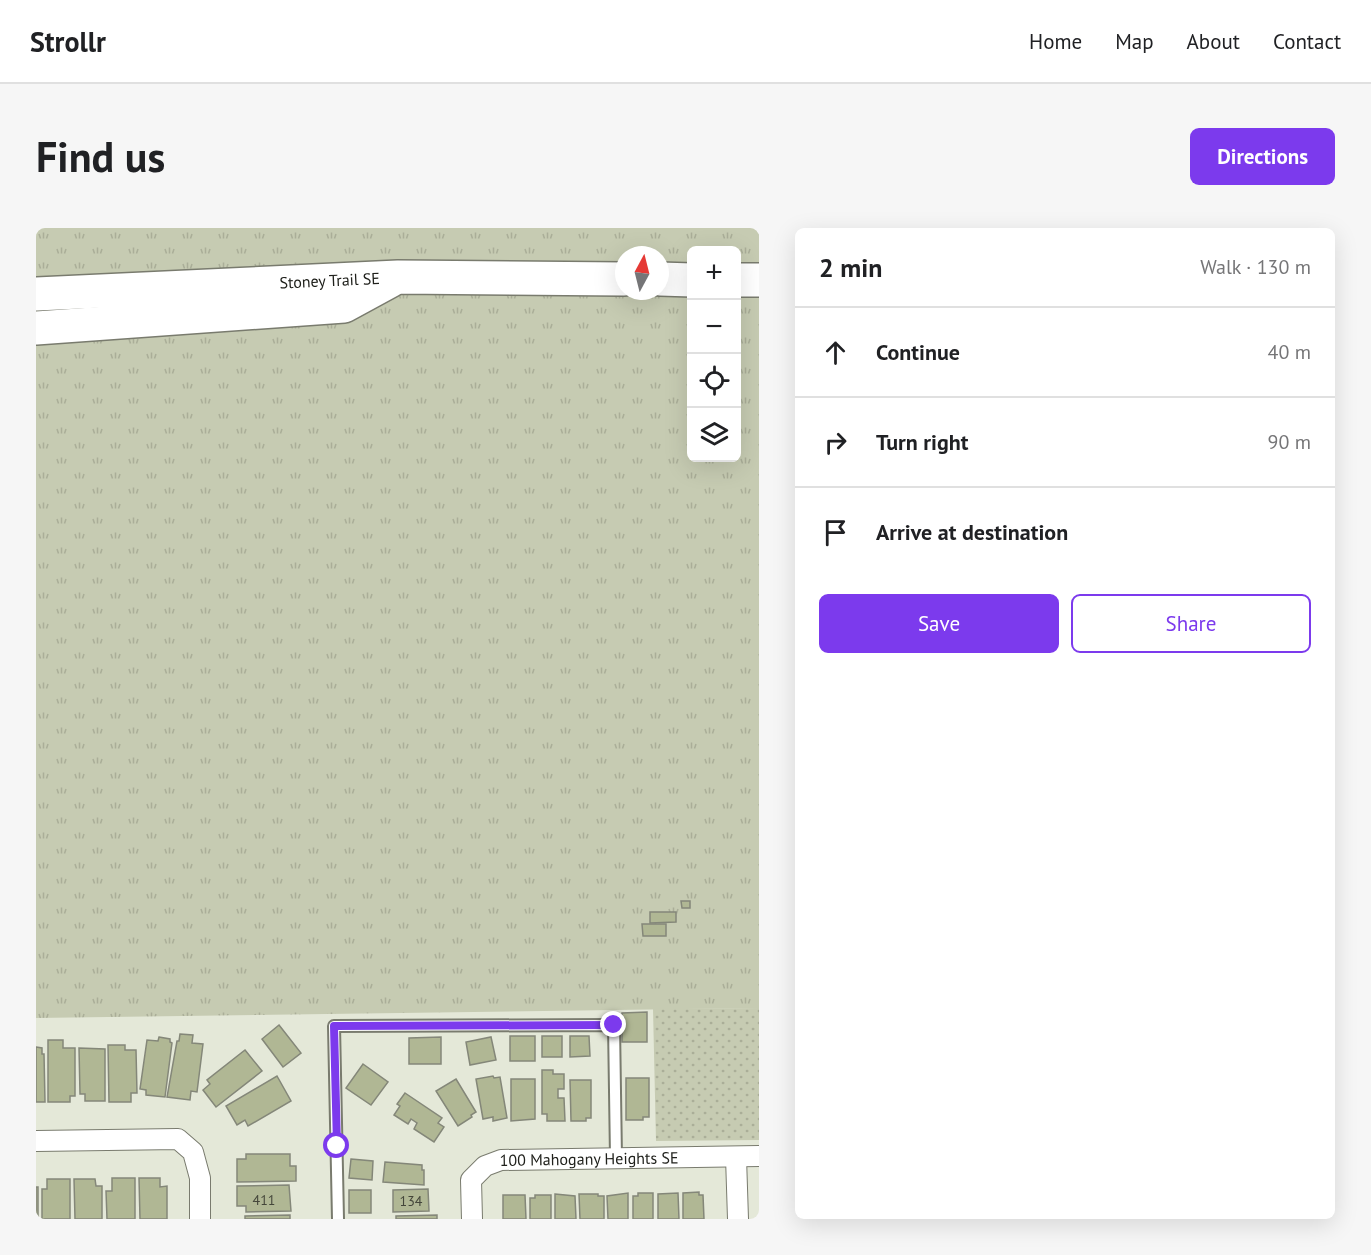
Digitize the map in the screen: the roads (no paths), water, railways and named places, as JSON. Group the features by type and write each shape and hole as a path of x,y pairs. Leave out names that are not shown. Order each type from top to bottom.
{"highway":[{"name":"Stoney Trail SE","path":"36,294 398,277 615,279"},
{"path":"36,328 344,306 398,277"},
{"path":"669,279 687,280"},
{"path":"741,280 759,280"}],"street":[{"path":"36,1141 178,1139 193,1152 200,1178 200,1219"},
{"path":"738,1219 749,1156"},
{"name":"100 Mahogany Heights SE","path":"472,1219 471,1180 485,1166 501,1160 749,1156"}],"lane":[{"path":"338,1219 334,1026 614,1025 616,1158"}]}
